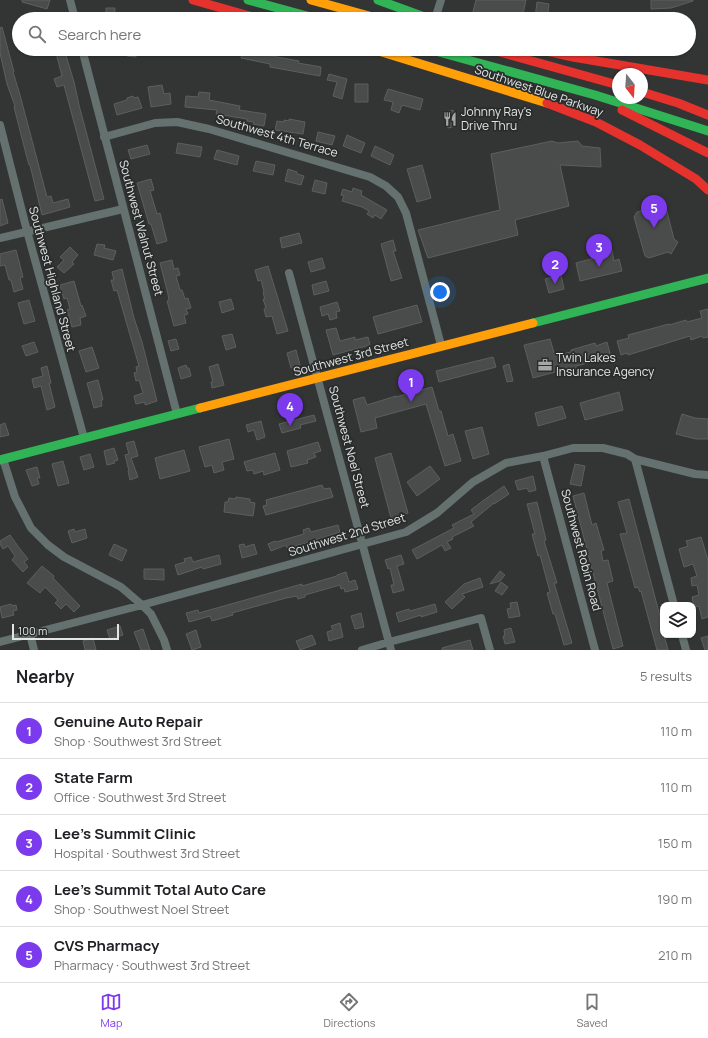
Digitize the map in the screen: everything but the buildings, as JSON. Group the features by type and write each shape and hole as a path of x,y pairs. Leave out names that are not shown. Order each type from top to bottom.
{"main road":[{"path":"192,0 235,12"},
{"path":"248,0 292,12"},
{"path":"311,0 355,12"},
{"path":"378,0 411,12"},
{"name":"Southwest Blue Parkway","path":"395,56 538,100 596,122 676,166 696,179 708,190"},
{"path":"454,56 595,94 695,126 708,132"},
{"path":"514,56 612,83"},
{"path":"573,56 708,80"},
{"path":"595,94 652,126 708,153"},
{"path":"648,94 678,103 708,115"},
{"path":"678,103 708,108"},
{"name":"Southwest 3rd Street","path":"1,459 708,278"}],"street":[{"path":"70,0 73,12"},
{"path":"437,12 441,0"},
{"name":"Southwest Walnut Street","path":"84,56 177,414"},
{"name":"Southwest 4th Terrace","path":"104,137 155,123 177,122 209,129 329,164 370,177 386,186 398,197 406,213 441,346"},
{"name":"Southwest Highland Street","path":"0,125 27,231 84,438"},
{"path":"0,238 123,209"},
{"name":"Southwest Noel Street","path":"289,273 390,646"},
{"name":"Southwest 2nd Street","path":"0,642 142,605 406,532 437,513 473,482 506,463 543,456 573,448 603,448 627,454 635,459 695,474 708,475"},
{"name":"Southwest Robin Road","path":"543,456 595,650"},
{"path":"1,459 22,512 31,528 48,545 64,556 122,587 151,614 164,640 167,650"},
{"path":"635,459 673,602"},
{"path":"362,650 390,646 481,618 490,650"},
{"path":"30,634 34,650"},
{"path":"683,638 686,650"}],"traffic: fast":[{"path":"248,0 292,12"},
{"path":"378,0 411,12"},
{"path":"453,56 595,95 708,131"},
{"path":"533,323 708,278"},
{"path":"0,460 200,408"}],"traffic: slow":[{"path":"311,0 355,12"},
{"path":"395,56 547,103"},
{"path":"200,408 533,323"}],"traffic: jam":[{"path":"193,0 235,12"},
{"path":"514,56 612,83"},
{"path":"569,56 708,80"},
{"path":"648,94 678,103 708,115"},
{"path":"547,103 596,122 640,145 696,179 708,190"},
{"path":"622,110 708,153"}],"place":[{"name":"Johnny Ray's Drive Thru","path":"450,119"},
{"name":"CVS Pharmacy","path":"654,228"},
{"name":"Lee's Summit Clinic","path":"599,267"},
{"name":"State Farm","path":"555,284"},
{"name":"Twin Lakes Insurance Agency","path":"545,365"},
{"name":"Genuine Auto Repair","path":"411,402"},
{"name":"Lee's Summit Total Auto Care","path":"290,426"}]}
